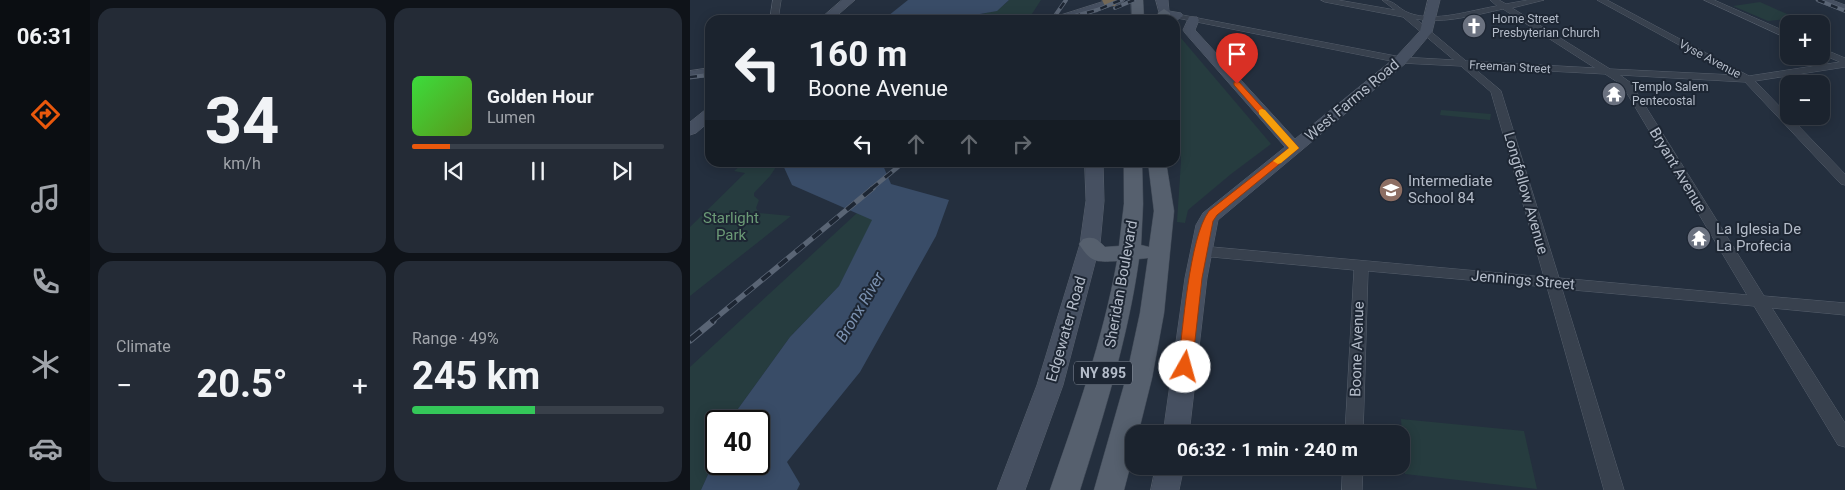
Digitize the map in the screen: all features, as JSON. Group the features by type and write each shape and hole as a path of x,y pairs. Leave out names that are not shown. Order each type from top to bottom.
{"main road":[{"path":"1137,0 1138,15"},
{"path":"1115,1 1124,15"},
{"name":"Sheridan Boulevard","path":"1066,490 1107,359 1119,309 1134,208 1133,167"},
{"name":"Sheridan Boulevard","path":"1109,490 1139,378 1152,313 1164,210 1158,167"},
{"path":"1164,210 1170,167"},
{"path":"1090,244 1099,255 1159,252"}],"street":[{"path":"775,15 777,0"},
{"path":"831,15 849,0"},
{"path":"1162,0 1164,15"},
{"path":"1325,0 1405,14 1428,25 1505,6 1540,0"},
{"name":"Longfellow Avenue","path":"1386,0 1405,14 1428,25 1497,94 1614,490"},
{"name":"West Farms Road","path":"1177,425 1196,278 1206,225 1210,217 1401,60 1428,25 1434,0"},
{"name":"Bryant Avenue","path":"1494,0 1626,83 1845,439"},
{"name":"Vyse Avenue","path":"1601,0 1748,79 1845,181"},
{"path":"1708,0 1780,32"},
{"path":"1822,0 1845,9"},
{"path":"1087,15 1115,1"},
{"name":"Freeman Street","path":"1180,17 1401,60 1466,65 1748,79 1845,62"},
{"path":"1193,20 1189,30 1294,148"},
{"path":"1830,55 1845,62"},
{"path":"690,75 705,73"},
{"path":"690,130 705,117"},
{"name":"Edgewater Road","path":"1011,490 1050,385 1090,244 1095,201 1094,167"},
{"name":"Jennings Street","path":"1201,251 1845,309"},
{"name":"Boone Avenue","path":"1354,425 1361,265"},
{"path":"1165,490 1168,475"},
{"path":"1352,475 1352,490"}],"green space":[{"path":"1009,0 1041,0 1031,15 978,15 1004,5"},
{"path":"1760,2 1789,15 1780,15 1780,20 1768,21 1733,6"},
{"path":"1180,37 1271,144 1188,210 1185,223 1177,222 1181,161"},
{"path":"1441,110 1491,114 1490,120 1440,115"},
{"name":"Starlight Park","path":"739,167 776,167 754,193 754,196 759,200 756,208 759,213 791,216 690,296 690,227 745,173 734,171"},
{"name":"Starlight Park","path":"857,213 873,220 839,286 790,337 737,410 705,410 705,475 708,475 701,490 690,490 690,367"},
{"path":"1401,419 1524,431 1537,489 1410,475 1410,425 1401,425"}],"water":[{"path":"908,0 1009,0 997,11 978,15 889,15"},
{"name":"Bronx River","path":"784,167 884,167 891,184 949,200 936,236 860,372 787,462 800,484 797,490 701,490 708,475 770,475 770,410 737,410 790,337 839,286 872,220 792,185"}],"railway":[{"path":"1056,15 1066,0"},
{"path":"1078,15 1121,0"},
{"path":"1115,8 1134,0"},
{"path":"1818,0 1845,11"},
{"path":"690,77 705,76"},
{"path":"871,189 898,167"},
{"path":"711,322 873,188"},
{"path":"690,340 713,321"}],"slow traffic":[{"path":"1262,112 1294,148 1278,161"}],"place":[{"name":"Home Street Presbyterian Church","path":"1474,26"},
{"name":"Templo Salem Pentecostal","path":"1614,94"},
{"name":"Intermediate School 84","path":"1391,190"},
{"name":"La Iglesia De La Profecia","path":"1699,238"}],"route":[{"path":"1185,367 1196,278 1208,220 1213,213 1294,148 1237,84"}]}
